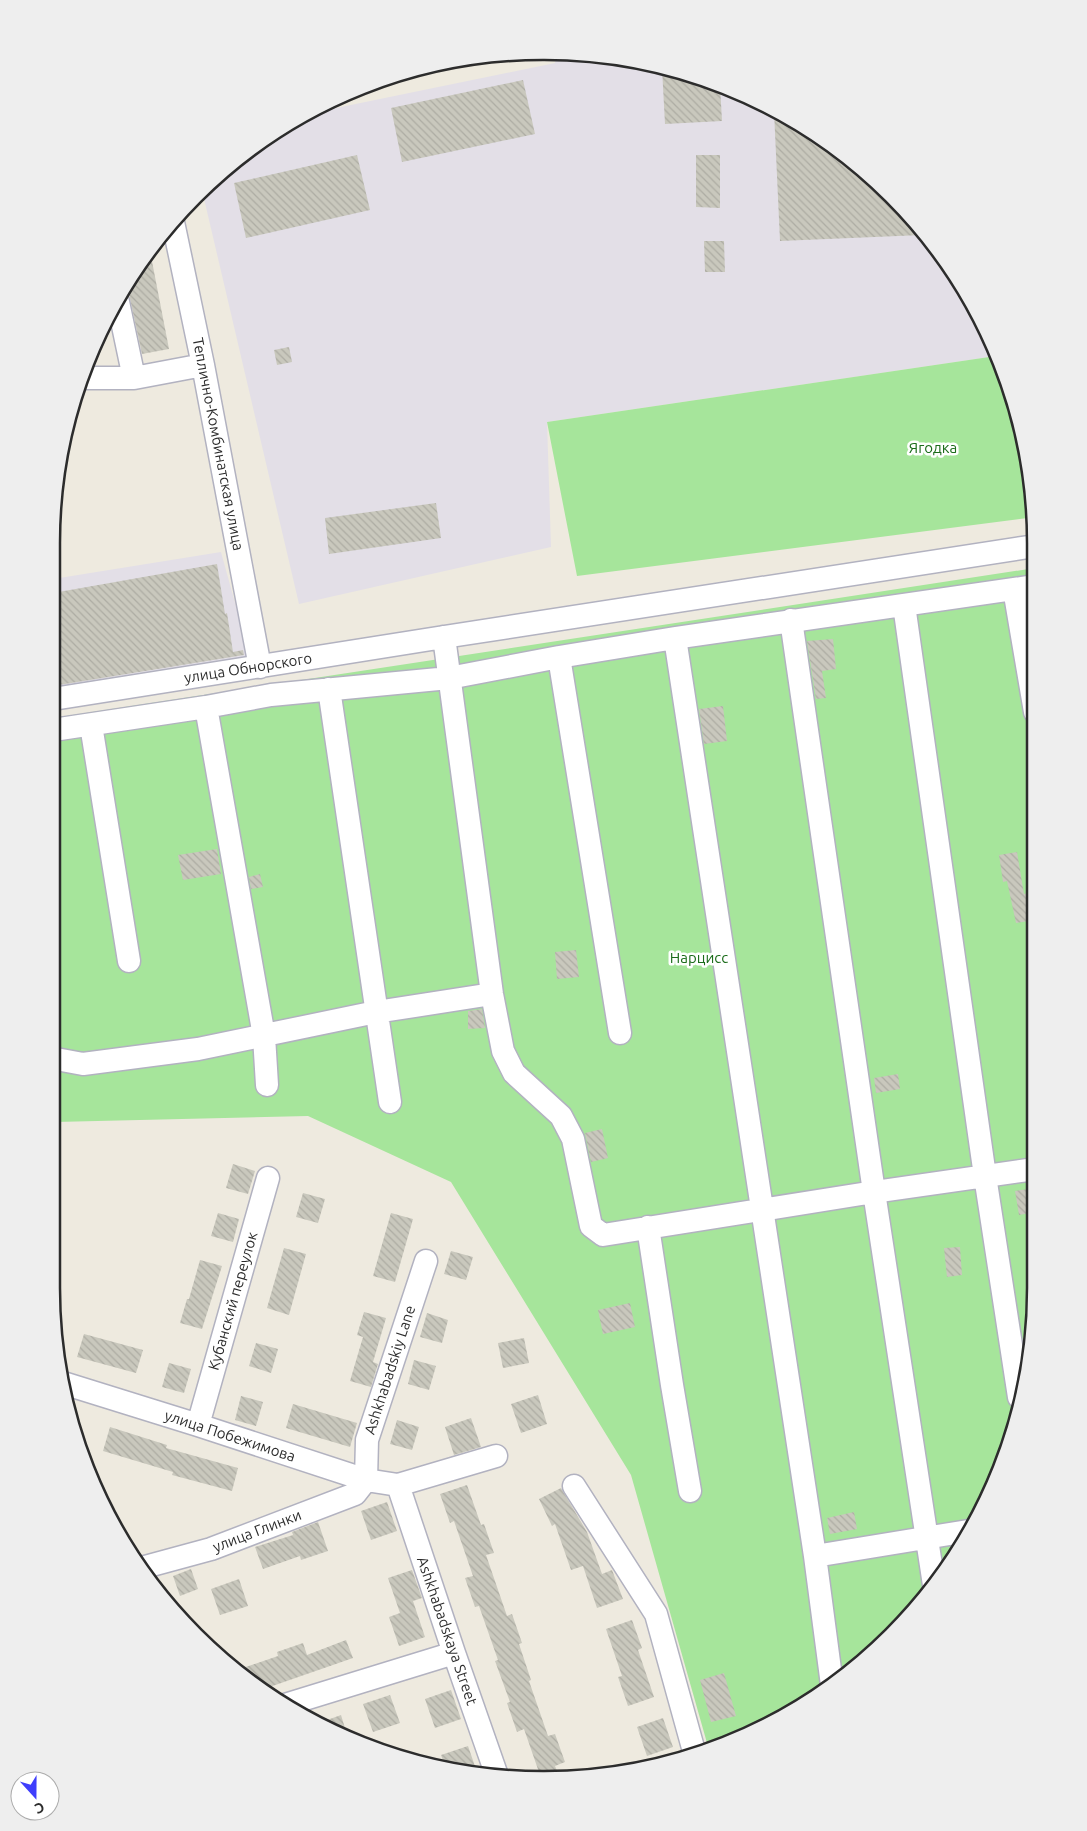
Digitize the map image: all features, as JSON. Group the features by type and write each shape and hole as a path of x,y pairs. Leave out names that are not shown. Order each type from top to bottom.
{"street":[{"name":"Теплично-Комбинатская улица","path":"175,231 203,365 260,667"},
{"path":"120,311 134,378"},
{"path":"90,378 134,378 203,365"},
{"name":"улица Обнорского","path":"60,698 444,636 1027,547"},
{"path":"60,729 206,708 271,695 449,678 559,656 791,620 1024,588 1027,622"},
{"path":"904,605 985,1176 1017,1385"},
{"path":"791,620 874,1192 932,1575"},
{"path":"444,636 492,994 503,1051 514,1073 561,1116 573,1139 591,1226 603,1235 1027,1169"},
{"path":"675,638 815,1556 831,1676"},
{"path":"559,656 620,1033"},
{"path":"329,689 390,1102"},
{"path":"206,708 264,1036 267,1085"},
{"path":"91,725 130,961"},
{"path":"60,1060 83,1064 198,1050 376,1012 492,994"},
{"name":"Кубанский переулок","path":"198,1425 268,1178"},
{"path":"648,1227 690,1492"},
{"name":"Ashkhabadskiy Lane","path":"366,1480 367,1440 426,1261"},
{"name":"улица Побежимова","path":"70,1385 366,1480 398,1485"},
{"path":"398,1485 496,1456"},
{"name":"улица Глинки","path":"148,1566 210,1549 354,1494 366,1480"},
{"name":"Ashkhabadskaya Street","path":"398,1485 494,1768"},
{"path":"574,1486 656,1614 693,1747"},
{"path":"815,1556 960,1532"},
{"path":"295,1702 454,1653"}],"shaded area":[{"path":"555,60 607,64 669,76 729,97 757,110 812,141 862,180 907,225 927,249 946,275 962,302 990,357 547,422 551,547 299,604 204,200 249,160 275,141 333,109 555,63"},
{"path":"221,552 252,665 60,694 60,578"}],"green space":[{"name":"Ягодка","path":"990,357 1011,418 1023,480 1026,518 577,576 547,422"},
{"name":"Нарцисс","path":"1027,569 1027,1288 1023,1351 1011,1413 1001,1443 990,1473 962,1529 946,1556 927,1582 907,1606 862,1651 812,1690 785,1706 729,1734 707,1742 631,1475 451,1182 308,1116 60,1122 60,717"}],"building":[{"path":"662,74 720,94 722,121 665,124"},
{"path":"523,80 535,134 402,162 391,108"},
{"path":"774,119 812,141 838,160 885,202 916,235 780,241"},
{"path":"357,155 370,210 246,238 234,183"},
{"path":"696,155 720,155 720,208 696,207"},
{"path":"704,241 724,241 725,272 705,272"},
{"path":"152,260 169,349 142,354 129,295"},
{"path":"289,347 292,362 277,365 274,350"},
{"path":"436,503 441,538 329,554 325,518"},
{"path":"217,564 233,652 243,650 244,655 60,685 60,592"},
{"path":"833,639 836,669 822,671 826,698 816,699 807,641"},
{"path":"723,706 727,741 704,744 699,709"},
{"path":"217,849 221,874 183,880 178,855"},
{"path":"1017,852 1024,894 1027,893 1027,921 1016,923 1007,881 1003,882 999,855"},
{"path":"260,874 263,887 251,889 249,877"},
{"path":"576,950 579,977 557,979 555,952"},
{"path":"482,1009 485,1028 468,1029 468,1011"},
{"path":"898,1074 900,1089 876,1093 874,1078"},
{"path":"602,1129 608,1158 591,1162 585,1133"},
{"path":"233,1164 255,1171 248,1194 226,1188"},
{"path":"1027,1189 1027,1214 1019,1215 1015,1191"},
{"path":"303,1193 325,1199 318,1223 296,1217"},
{"path":"218,1213 239,1219 233,1242 211,1236"},
{"path":"391,1213 413,1219 395,1282 373,1276"},
{"path":"960,1247 962,1275 947,1277 944,1248"},
{"path":"284,1248 306,1254 289,1315 267,1308"},
{"path":"451,1251 473,1257 466,1280 444,1274"},
{"path":"200,1260 222,1266 202,1329 180,1323"},
{"path":"630,1303 635,1327 603,1334 598,1310"},
{"path":"364,1312 386,1318 373,1362 378,1364 371,1387 350,1381 363,1337 357,1335"},
{"path":"427,1313 448,1320 442,1343 420,1337"},
{"path":"84,1334 143,1350 136,1373 77,1357"},
{"path":"524,1338 529,1363 503,1368 498,1343"},
{"path":"256,1343 278,1349 271,1373 249,1366"},
{"path":"414,1360 436,1366 429,1390 408,1384"},
{"path":"169,1363 191,1369 184,1393 162,1387"},
{"path":"538,1395 547,1424 521,1433 511,1404"},
{"path":"241,1396 263,1402 256,1426 235,1420"},
{"path":"293,1404 357,1423 350,1447 286,1428"},
{"path":"471,1418 481,1447 454,1455 445,1427"},
{"path":"397,1420 419,1427 412,1450 390,1444"},
{"path":"110,1427 167,1445 166,1448 238,1468 232,1491 172,1475 173,1472 103,1451"},
{"path":"467,1485 481,1525 484,1524 494,1553 486,1555 507,1616 512,1614 522,1643 519,1644 531,1680 529,1681 548,1736 555,1734 565,1762 555,1766 557,1771 539,1771 524,1729 517,1732 507,1703 510,1702 495,1661 498,1660 479,1606 475,1607 465,1578 473,1576 454,1521 450,1523 440,1494"},
{"path":"561,1488 587,1532 602,1574 612,1570 623,1599 597,1608 583,1566 571,1570 555,1524 552,1526 539,1499"},
{"path":"387,1502 397,1531 371,1540 361,1511"},
{"path":"854,1512 857,1529 830,1534 827,1518"},
{"path":"318,1522 328,1551 301,1560 300,1556 263,1569 255,1547 293,1535 292,1532"},
{"path":"191,1569 198,1589 180,1596 173,1576"},
{"path":"412,1570 422,1598 413,1601 425,1637 399,1646 389,1617 400,1613 388,1578"},
{"path":"239,1579 248,1606 220,1615 211,1589"},
{"path":"632,1620 642,1648 638,1650 654,1697 628,1706 618,1677 622,1676 606,1629"},
{"path":"346,1640 353,1658 270,1687 245,1667 278,1656 277,1652 303,1643 307,1655"},
{"path":"724,1673 736,1716 711,1722 700,1680"},
{"path":"451,1690 461,1719 435,1728 425,1699"},
{"path":"390,1695 400,1723 373,1732 363,1704"},
{"path":"341,1715 345,1728 330,1721 328,1720"},
{"path":"663,1718 673,1747 647,1756 637,1727"},
{"path":"468,1746 475,1766 443,1761 441,1755"}]}
